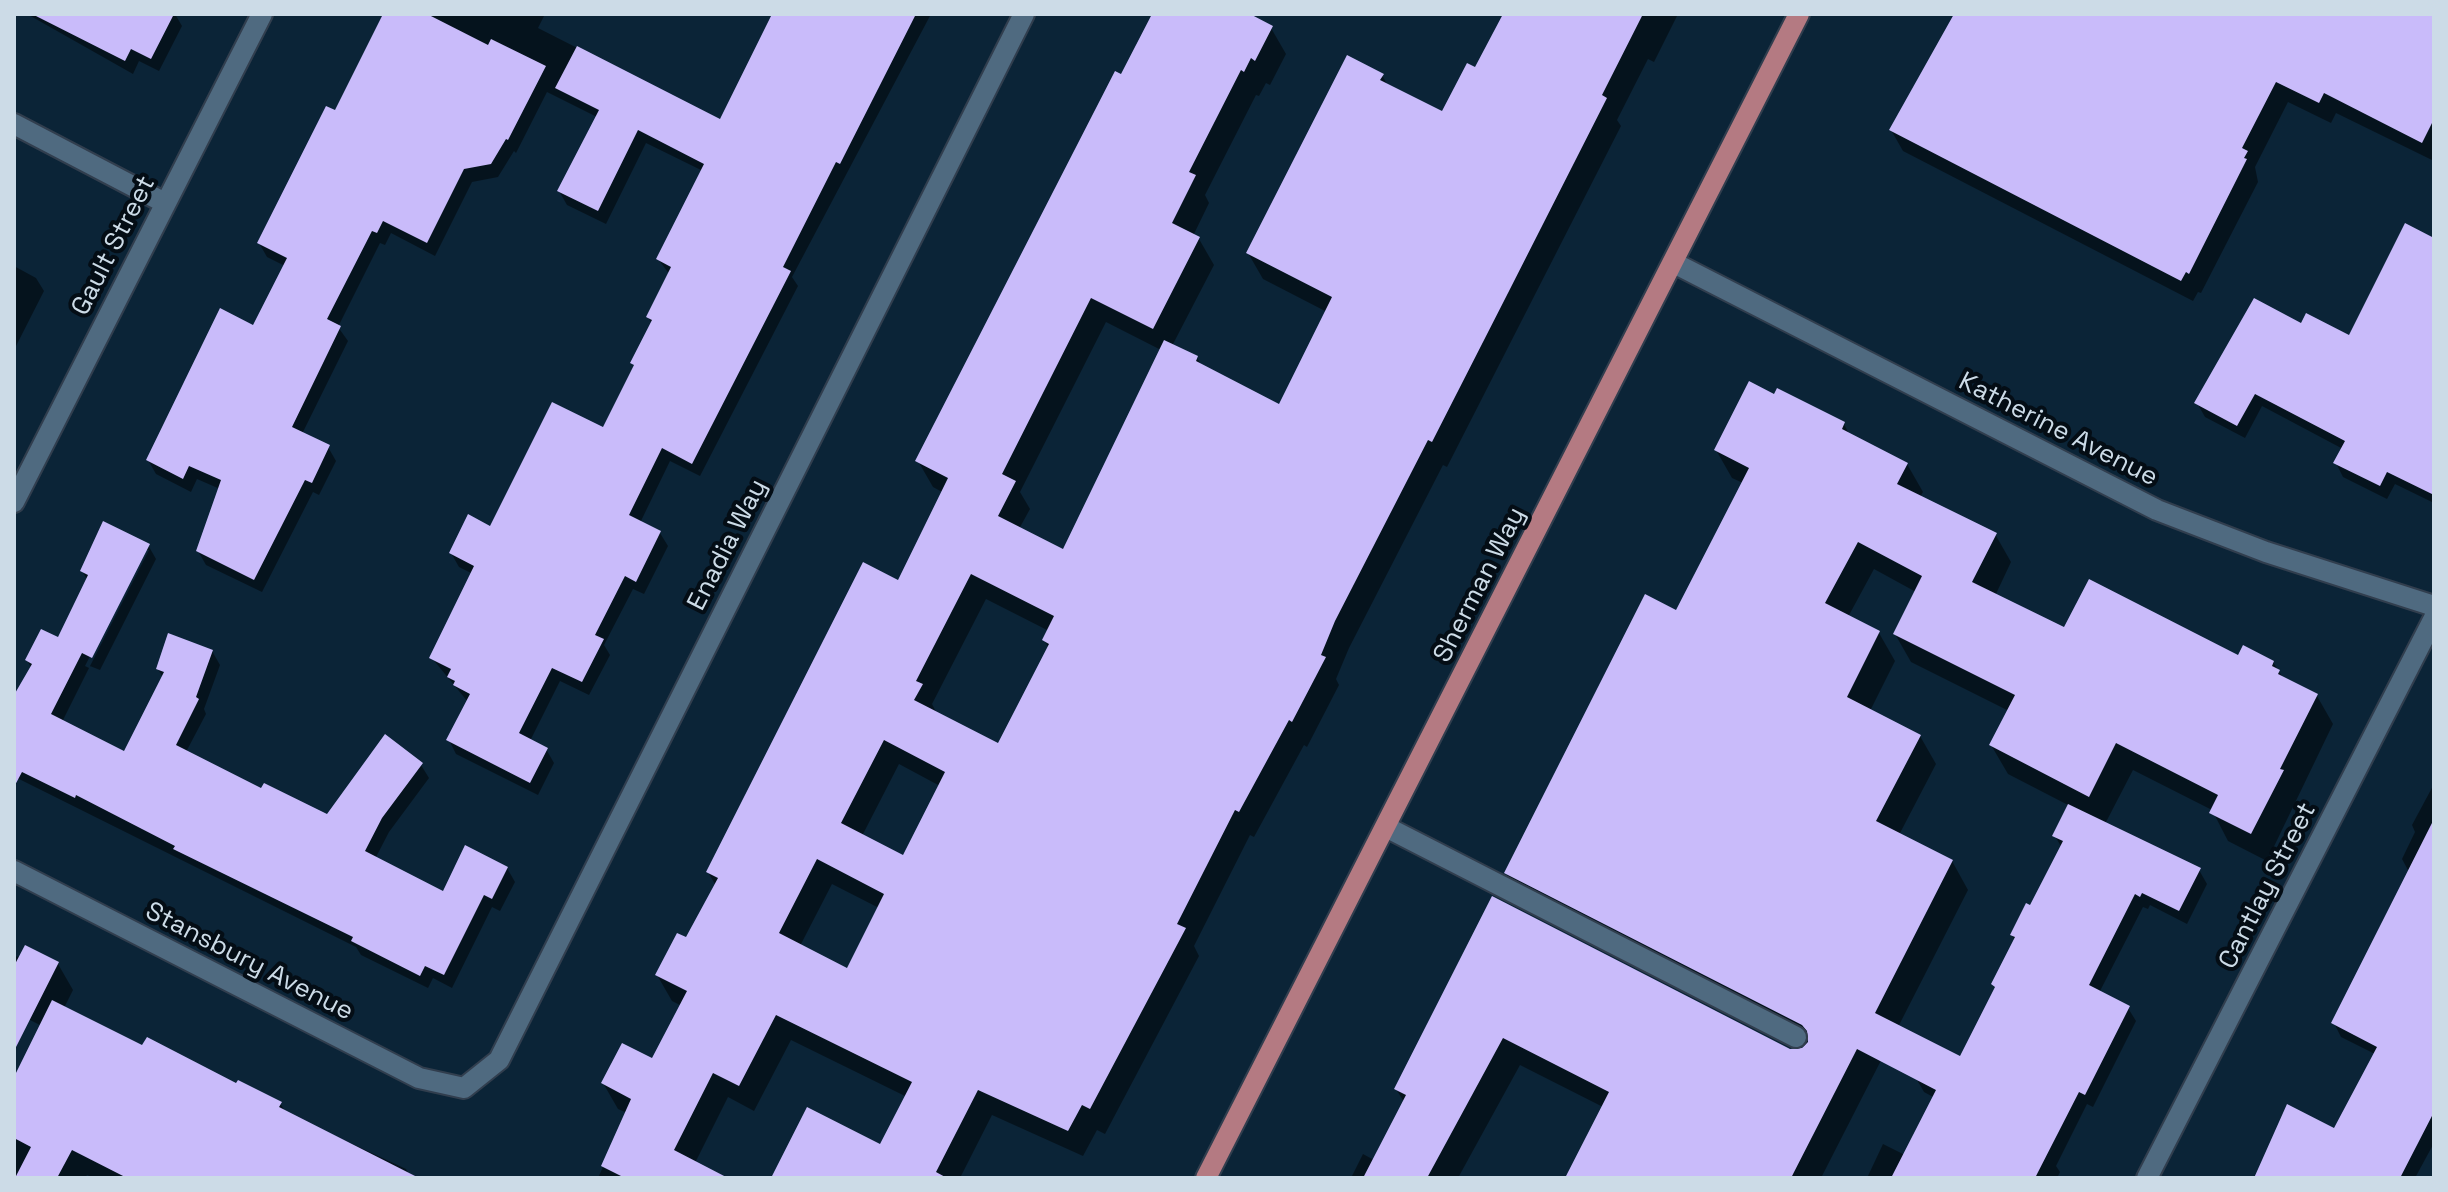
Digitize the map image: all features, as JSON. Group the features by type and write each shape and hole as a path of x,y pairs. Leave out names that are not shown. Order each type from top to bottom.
{"main road":[{"name":"Sherman Way","path":"1206,1178 1799,14"}],"street":[{"name":"Gault Street","path":"14,502 262,14"},
{"name":"Enadia Way","path":"464,1088 499,1060 1024,14"},
{"path":"14,124 165,203"},
{"name":"Katherine Avenue","path":"1674,263 2157,510 2266,552 2434,606"},
{"name":"Cantlay Street","path":"2147,1178 2434,618"},
{"path":"1386,827 1796,1037"},
{"name":"Stansbury Avenue","path":"14,871 419,1078 464,1088"}],"building":[{"path":"32,14 174,14 151,59 131,49 125,61"},
{"path":"383,14 427,14 488,45 491,39 546,66 508,140 491,164 464,169 427,243 383,221 377,233 372,231 327,319 341,326 292,427 330,445 312,483 305,480 254,580 196,551 221,480 189,466 183,479 146,460 220,308 253,325 287,258 257,243 326,106 335,110"},
{"path":"772,14 916,14 840,164 836,162 783,267 791,271 692,464 662,448 629,515 661,531 636,582 625,576 595,635 604,639 582,682 552,668 519,733 548,748 530,783 446,740 470,694 453,685 455,681 447,677 451,669 429,658 474,566 449,553 468,514 490,526 552,402 603,427 634,365 630,363 652,320 646,317 671,267 656,259 704,164 638,130 598,211 557,191 599,110 555,88 577,46 720,119"},
{"path":"1152,14 1250,14 1273,26 1255,61 1251,58 1244,72 1241,70 1189,172 1196,175 1172,223 1200,237 1153,329 1091,298 1002,474 1016,481 998,516 1063,549 1164,340 1198,356 1196,361 1279,404 1332,297 1246,253 1347,55 1384,74 1380,80 1442,111 1467,63 1475,67 1503,14 1643,14 1602,95 1607,98 1432,442 1428,440 1335,621 1321,655 1326,657 1239,812 1235,810 1177,924 1186,928 1090,1109 1082,1105 1068,1131 978,1090 936,1172 947,1178 771,1178 807,1107 880,1144 912,1082 776,1015 739,1086 713,1073 674,1150 728,1178 625,1178 601,1166 631,1099 601,1083 622,1043 652,1058 687,991 655,975 677,933 686,937 718,878 706,872 863,562 898,580 948,478 915,461 1115,71 1121,74","holes":["971,574 1054,616 1042,640 1049,644 998,743 914,700 923,684 916,681","884,740 945,772 903,855 841,823","817,859 884,894 847,968 779,933"]},
{"path":"1954,14 2434,14 2434,119 2422,143 2324,93 2319,103 2276,82 2242,148 2248,151 2244,158 2247,159 2189,274 2186,272 2181,281 1889,130"},
{"path":"2405,223 2434,238 2434,495 2387,472 2380,486 2333,463 2345,441 2255,394 2237,426 2194,403 2254,298 2301,323 2306,313 2349,335"},
{"path":"1749,381 1774,394 1777,388 1845,422 1842,429 1908,463 1897,484 1997,533 1972,582 2064,627 2089,579 2238,655 2243,645 2274,661 2272,666 2280,670 2278,674 2318,694 2280,769 2284,770 2251,834 2209,813 2218,795 2116,743 2089,797 1989,745 2015,695 1893,634 1922,576 1858,542 1825,603 1880,631 1847,697 1921,735 1876,821 1953,860 1875,1013 1960,1056 1995,987 1991,984 2015,937 2010,935 2026,903 2030,905 2063,841 2052,836 2068,804 2201,868 2179,911 2142,893 2140,897 2135,894 2089,985 2130,1006 2085,1095 2079,1092 2035,1178 1891,1178 1936,1090 1857,1049 1791,1178 1565,1178 1609,1092 1503,1038 1427,1178 1363,1178 1406,1095 1394,1089 1492,896 1790,1049 1802,1048 1808,1042 1807,1031 1802,1025 1504,873 1645,594 1676,610 1749,468 1714,450"},
{"path":"103,521 150,544 92,658 82,653 51,714 124,751 164,672 156,669 168,633 213,650 196,697 199,699 176,745 261,788 264,783 327,814 385,734 423,763 382,818 365,851 443,891 465,845 508,867 492,899 484,895 444,975 425,966 420,976 351,941 353,937 173,849 175,846 76,795 75,798 22,772 14,787 14,695 32,664 25,660 41,629 58,637 88,575 80,571"},
{"path":"2434,819 2434,1112 2400,1178 2254,1178 2287,1104 2334,1128 2377,1047 2331,1023"},
{"path":"25,945 59,962 14,1051 14,966"},
{"path":"52,1000 142,1045 147,1037 236,1083 238,1080 282,1102 279,1107 419,1178 127,1178 72,1150 57,1178 15,1178 31,1147 14,1138 14,1077"}]}
